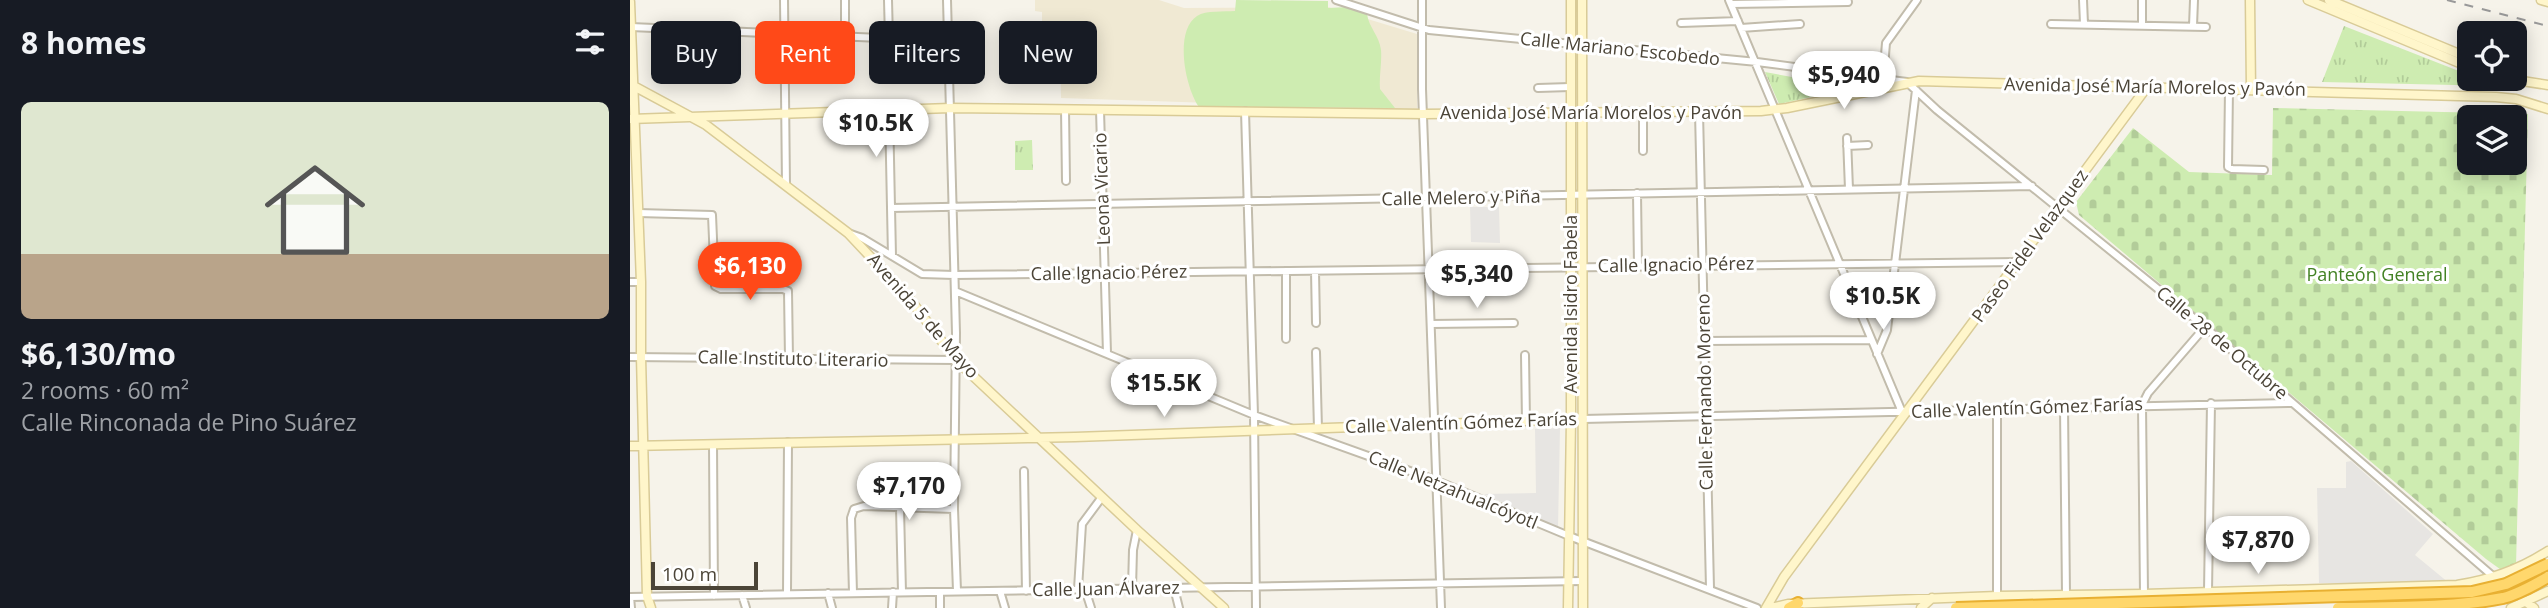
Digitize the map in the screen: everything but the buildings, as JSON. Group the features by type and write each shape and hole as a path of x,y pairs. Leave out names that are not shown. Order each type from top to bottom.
{"highway":[{"path":"1956,608 2472,592 2506,584 2547,556"},
{"path":"2339,608 2456,605 2486,601 2522,591 2548,577"}],"main road":[{"name":"Avenida Isidro Fabela","path":"1568,608 1571,0"},
{"name":"Avenida Isidro Fabela","path":"1582,0 1583,608"},
{"path":"2250,0 2250,89"},
{"path":"2308,0 2457,53"},
{"path":"2329,0 2342,10 2457,62"},
{"path":"2541,0 2548,2"},
{"path":"630,2 632,119 641,282 642,445 647,596 651,608"},
{"name":"Avenida José María Morelos y Pavón","path":"632,119 950,108 1423,114 1777,110 1907,82 2250,89 2507,98 2548,109"},
{"path":"2527,82 2548,85"},
{"name":"Avenida 5 de Mayo","path":"631,84 695,118 848,233 909,298 956,360 1224,608"},
{"name":"Paseo Fidel Velazquez","path":"1768,608 1784,577 1904,412 2019,262 2147,87"},
{"path":"2507,98 2508,91"},
{"name":"Calle Valentín Gómez Farías","path":"630,446 1039,438 1583,419"},
{"path":"1768,608 1932,598 2457,585 2495,578 2547,556"},
{"path":"2547,556 2540,561 2540,570 2548,584"},
{"name":"Calle 28 de Octubre","path":"2495,578 2530,605"},
{"path":"2434,586 2445,595 2449,608"},
{"path":"2511,608 2530,605 2548,591"},
{"path":"2032,595 2032,608"},
{"path":"2042,595 2043,608"},
{"path":"2072,608 2082,595"},
{"path":"643,608 647,596"},
{"path":"1997,596 2004,599 2011,608"},
{"path":"1921,608 1932,598"}],"street":[{"path":"784,0 785,21"},
{"path":"845,0 845,21"},
{"path":"888,0 889,21"},
{"path":"947,0 948,21"},
{"name":"Calle Mariano Escobedo","path":"1336,0 1422,29 1757,62 1907,82"},
{"path":"1422,0 1423,114 1441,608"},
{"path":"1884,79 1886,43 1917,0"},
{"path":"2083,0 2084,24"},
{"path":"2142,0 2142,25"},
{"path":"2193,26 2194,0"},
{"path":"1848,2 1730,2 1871,340 1904,412"},
{"path":"1681,23 1800,24"},
{"path":"2051,24 2206,27"},
{"path":"631,27 755,33"},
{"name":"Calle 28 de Octubre","path":"1907,82 1937,110 2205,327 2495,578"},
{"path":"786,84 786,185"},
{"path":"949,84 955,291 954,509 957,591"},
{"path":"1538,88 1570,87"},
{"path":"2229,89 2229,168 2264,170"},
{"path":"1877,354 1887,330 1916,90"},
{"path":"1065,109 1066,181"},
{"path":"889,110 892,256"},
{"name":"Leona Vicario","path":"1100,110 1107,352"},
{"path":"1245,111 1254,415 1256,608"},
{"name":"Calle Fernando Moreno","path":"1699,112 1710,588"},
{"path":"1643,113 1643,151"},
{"path":"1849,189 1847,142 1868,145"},
{"name":"Calle Melero y Piña","path":"891,208 2032,186"},
{"path":"1637,193 1638,266"},
{"path":"638,212 712,215 715,286 721,289 788,291 789,359"},
{"path":"848,233 892,256"},
{"path":"870,254 876,246"},
{"name":"Calle Ignacio Pérez","path":"892,256 922,274 954,275 2019,262"},
{"path":"1286,271 1286,339"},
{"path":"1315,271 1316,323"},
{"path":"630,282 641,282"},
{"name":"Calle Netzahualcóyotl","path":"955,291 1254,415 1435,480 1569,536 1757,608"},
{"path":"1431,324 1514,323"},
{"path":"2144,594 2142,405 2148,393 2205,327"},
{"path":"1704,341 1871,340"},
{"path":"1316,352 1318,429"},
{"path":"1525,355 1526,421"},
{"name":"Calle Instituto Literario","path":"630,357 956,360"},
{"name":"Calle Valentín Gómez Farías","path":"1583,419 2291,403"},
{"path":"2208,592 2211,404"},
{"path":"2064,408 2066,594"},
{"path":"1997,409 1997,596"},
{"path":"787,594 788,442"},
{"path":"713,444 714,596"},
{"path":"1024,471 1026,591"},
{"path":"1091,608 1081,589 1082,524 1102,497"},
{"path":"853,593 851,518 858,507 954,509"},
{"path":"900,508 902,592"},
{"path":"1132,588 1133,550 1138,530"},
{"name":"Calle Juan Álvarez","path":"630,597 1582,581"},
{"path":"1174,588 1180,608"},
{"path":"1000,591 1005,608"},
{"path":"892,608 893,592"},
{"path":"940,592 940,608"},
{"path":"828,593 832,608"},
{"path":"742,595 746,608"},
{"path":"630,597 631,608"}],"shaded area":[{"path":"1035,0 1159,0 1184,8 1328,7 1417,34 1417,110 1061,98 1061,84 1097,84 1097,21 1042,21 1042,12 1035,11"},
{"path":"1470,207 1499,207 1500,243 1471,242"},
{"path":"1560,428 1558,528 1484,494 1536,493 1535,429"},
{"path":"2351,461 2433,534 2415,555 2449,583 2319,583 2317,488 2346,488 2346,462"}],"green space":[{"path":"1236,0 1328,1 1328,8 1348,7 1367,14 1381,50 1380,89 1395,108 1199,107 1186,73 1186,34 1190,23 1197,16 1210,12 1235,11"},
{"path":"2344,26 2457,70 2457,85 2322,82"},
{"path":"1765,72 1852,88 1779,104"},
{"name":"Panteón General","path":"2273,108 2457,112 2457,175 2526,175 2516,566 2504,572 2486,559 2079,215 2076,202 2133,128 2189,172 2272,175"},
{"path":"1032,140 1033,170 1015,170 1015,141"}],"railway":[{"path":"2447,0 2548,26"}]}
